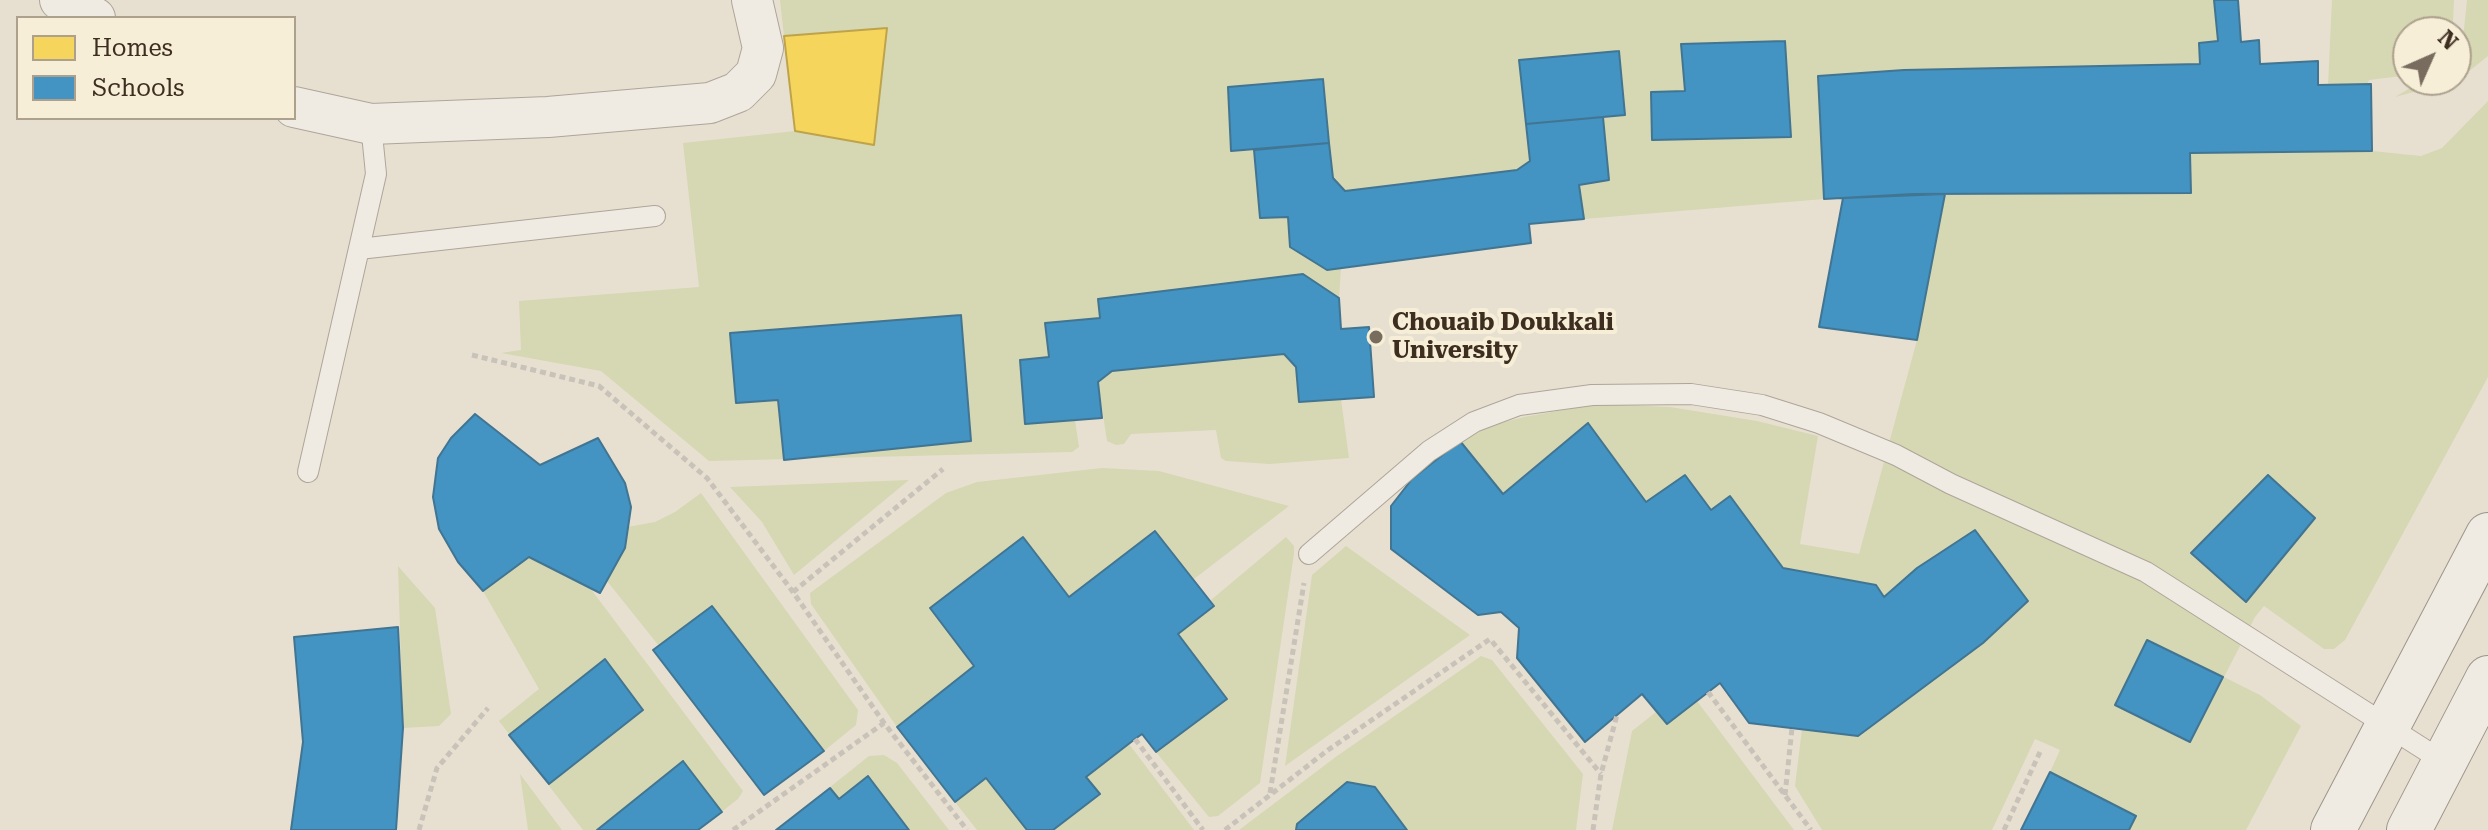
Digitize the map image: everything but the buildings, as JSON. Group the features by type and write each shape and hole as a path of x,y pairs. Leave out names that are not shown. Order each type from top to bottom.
{"main road":[{"path":"2333,830 2488,535"},
{"path":"2409,830 2488,678"}],"street":[{"path":"296,107 371,124 548,117 710,103 738,92 756,74 763,48 752,0"}],"lane":[{"path":"308,472 376,174 371,124"},
{"path":"359,249 655,216"},
{"path":"1309,554 1429,451 1474,422 1519,405 1592,395 1705,396 1762,405 1819,423 2146,572 2444,762"}],"path":[{"path":"472,355 599,386 707,478 793,592 884,723 967,830"},
{"path":"793,592 943,469"},
{"path":"1270,793 1309,554"},
{"path":"1225,830 1270,793 1490,639 1601,774"},
{"path":"1708,692 1811,830"},
{"path":"419,830 437,768 488,708"},
{"path":"1593,830 1601,774 1617,715"},
{"path":"733,830 884,723"},
{"path":"1785,795 1792,728"},
{"path":"1135,739 1203,830"},
{"path":"2004,830 2040,752"}],"green space":[{"path":"780,0 2214,0 2218,41 2200,44 2200,64 1904,70 1818,76 1824,199 1584,219 1579,185 1345,191 1333,178 1323,79 1228,87 1231,151 1254,150 1260,218 1288,217 1290,247 1327,270 1341,268 1339,298 1303,275 1099,299 1100,318 1046,323 1049,357 1020,360 1025,424 1075,420 1079,447 1072,452 709,461 601,371 501,353 521,350 519,301 699,287 683,143 795,131 873,145 887,29 784,36"},
{"path":"2332,0 2454,0 2453,16 2392,16 2392,77 2369,80 2367,85 2328,85"},
{"path":"2467,0 2488,0 2488,56 2472,69 2472,16 2465,16"},
{"path":"2488,101 2488,377 2345,640 2334,649 2324,649 2264,606 2255,617 2224,677 2260,695 2301,726 2246,830 2129,830 2136,816 2050,772 2060,750 2035,739 1992,830 1822,830 1795,786 1802,729 1858,735 1983,643 2028,602 1975,530 1917,568 1884,597 1876,585 1783,568 1731,496 1711,510 1685,475 1646,502 1589,423 1503,494 1460,441 1493,425 1597,404 1670,407 1757,421 1818,436 1800,544 1859,554 1917,340 1945,194 2191,193 2190,153 2372,151 2421,156 2442,148"},
{"path":"1284,354 1341,399 1349,458 1269,464 1226,461 1221,458 1216,430 1131,434 1124,444 1116,445 1107,441 1098,382 1102,375 1112,371"},
{"path":"1102,468 1159,471 1289,506 1194,579 1155,531 897,727 811,604 810,593 946,493 977,482"},
{"path":"909,480 794,575 762,522 730,487"},
{"path":"701,493 858,710 856,725 824,751 712,606 659,646 607,581 625,548 627,527 655,522"},
{"path":"1286,537 1294,546 1294,554 1260,783 1218,816 1209,817 1156,752 1227,699 1178,634 1214,606 1211,600"},
{"path":"1346,546 1470,635 1285,766 1312,575"},
{"path":"529,557 590,588 743,791 738,799 698,830 583,830 499,721 539,689 483,591"},
{"path":"398,566 435,608 451,714 439,726 403,728"},
{"path":"1481,656 1492,660 1583,774 1576,830 1239,830 1337,756"},
{"path":"1697,701 1794,830 1612,830 1632,731 1656,712 1667,724"},
{"path":"1129,744 1194,830 977,830 955,802 986,778 1086,777"},
{"path":"884,755 897,763 949,830 776,830 869,756"},
{"path":"520,774 562,830 528,830"}],"place":[{"name":"Chouaib Doukkali University","path":"1376,337"}]}
